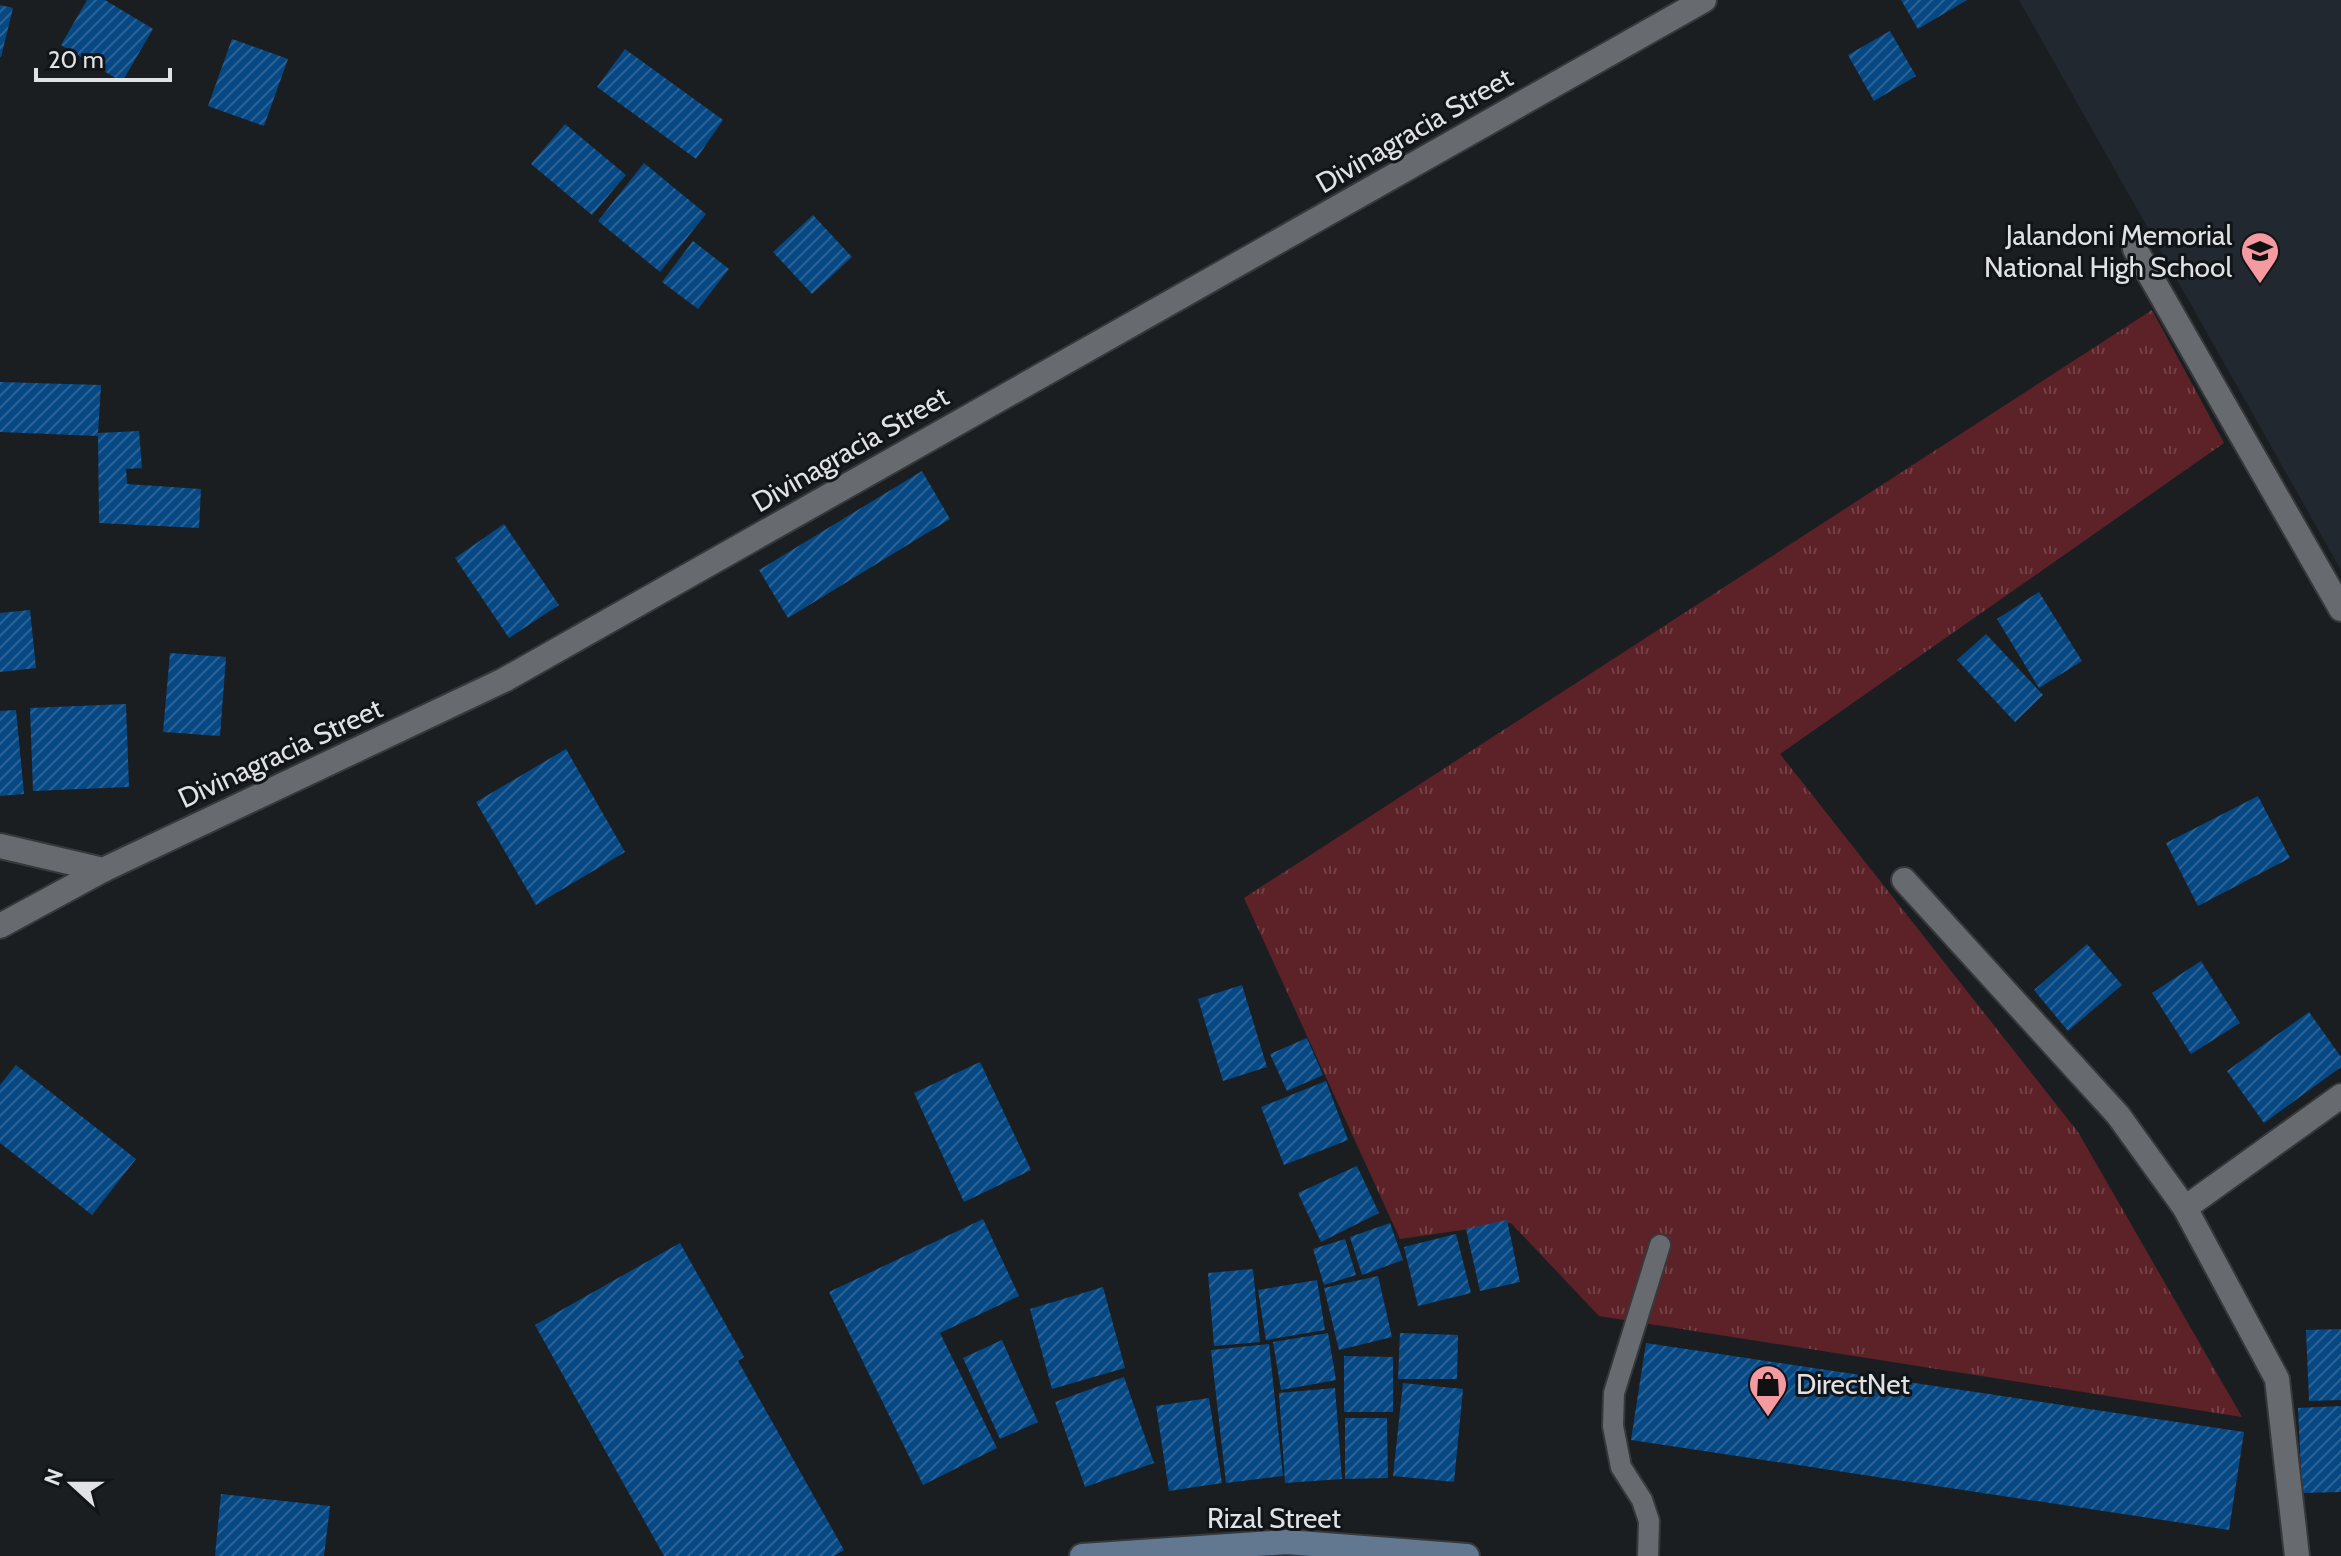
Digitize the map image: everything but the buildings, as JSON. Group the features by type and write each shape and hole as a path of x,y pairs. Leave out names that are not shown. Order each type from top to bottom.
{"main road":[{"name":"Rizal Street","path":"1082,1556 1287,1549 1467,1556"}],"street":[{"name":"Divinagracia Street","path":"0,926 103,870 504,680 1704,0"},
{"path":"2135,249 2341,609"},
{"path":"0,846 103,870"},
{"path":"1904,880 2118,1115 2185,1208 2277,1379 2297,1556"},
{"path":"2185,1208 2341,1096"}],"lane":[{"path":"1648,1556 1649,1521 1642,1500 1621,1467 1613,1426 1614,1393 1660,1245"}],"shaded area":[{"name":"Jalandoni Memorial National High School","path":"2019,0 2341,0 2341,570"}],"green space":[{"path":"2152,310 2224,443 1780,754 2078,1132 2242,1417 1599,1316 1511,1223 1400,1239 1244,898"}],"place":[{"name":"Jalandoni Memorial National High School","path":"2260,285"},
{"name":"DirectNet","path":"1768,1418"}]}
